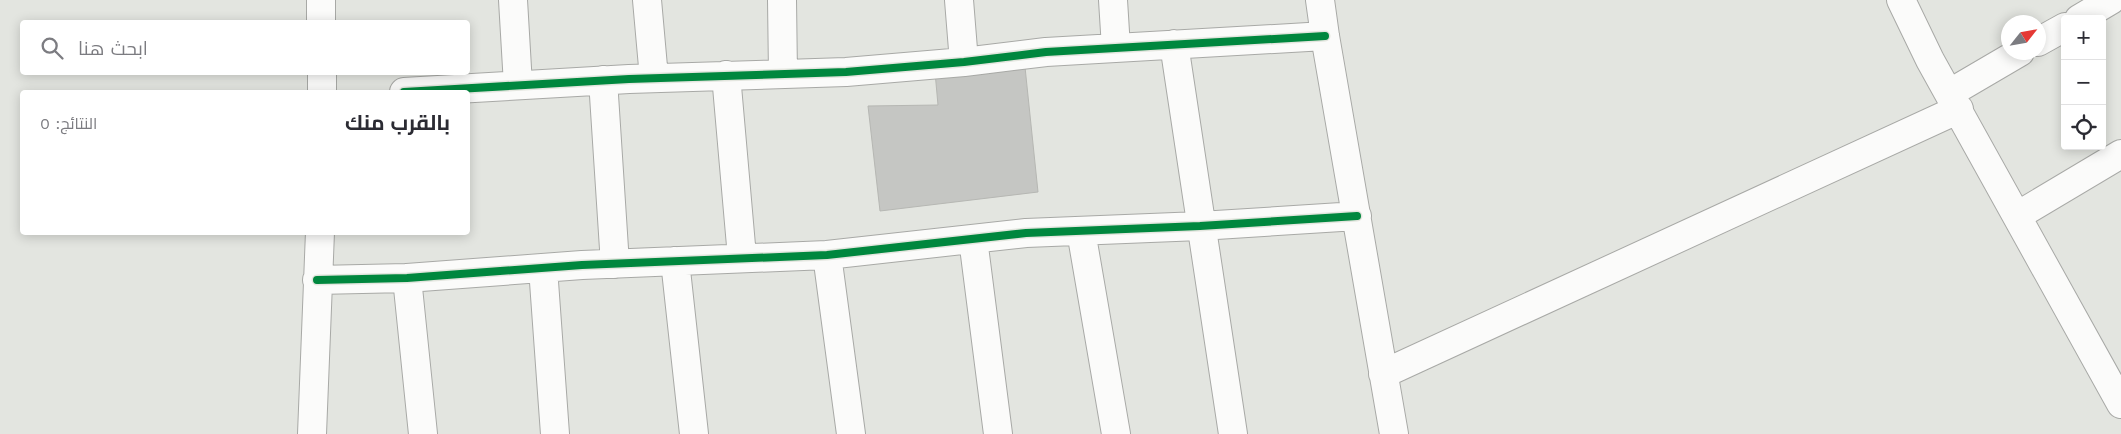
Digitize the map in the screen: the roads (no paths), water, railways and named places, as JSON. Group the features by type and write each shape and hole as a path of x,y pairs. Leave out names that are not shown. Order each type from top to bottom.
{"street":[{"path":"321,0 321,20"},
{"path":"513,0 518,85"},
{"path":"648,0 654,78"},
{"path":"782,0 783,74"},
{"path":"958,0 964,62"},
{"path":"1112,0 1116,48"},
{"path":"1320,0 1394,434"},
{"path":"1901,0 1930,60 2017,216 2112,368 2121,404"},
{"path":"2086,15 2111,0"},
{"path":"2046,38 2061,29"},
{"path":"437,90 603,80 846,72 964,62 1046,52 1325,36"},
{"path":"1174,44 1200,226 1233,434"},
{"path":"1383,374 1954,101 2009,60"},
{"path":"322,75 322,90"},
{"path":"726,75 742,257"},
{"path":"603,80 615,264"},
{"path":"2017,216 2121,154"},
{"path":"317,280 407,278 542,268 827,254 1026,233 1200,226 1357,216"},
{"path":"1081,231 1116,434"},
{"path":"312,434 320,235"},
{"path":"973,239 998,434"},
{"path":"827,254 852,434"},
{"path":"675,262 694,434"},
{"path":"542,268 555,434"},
{"path":"407,278 423,434"}]}
